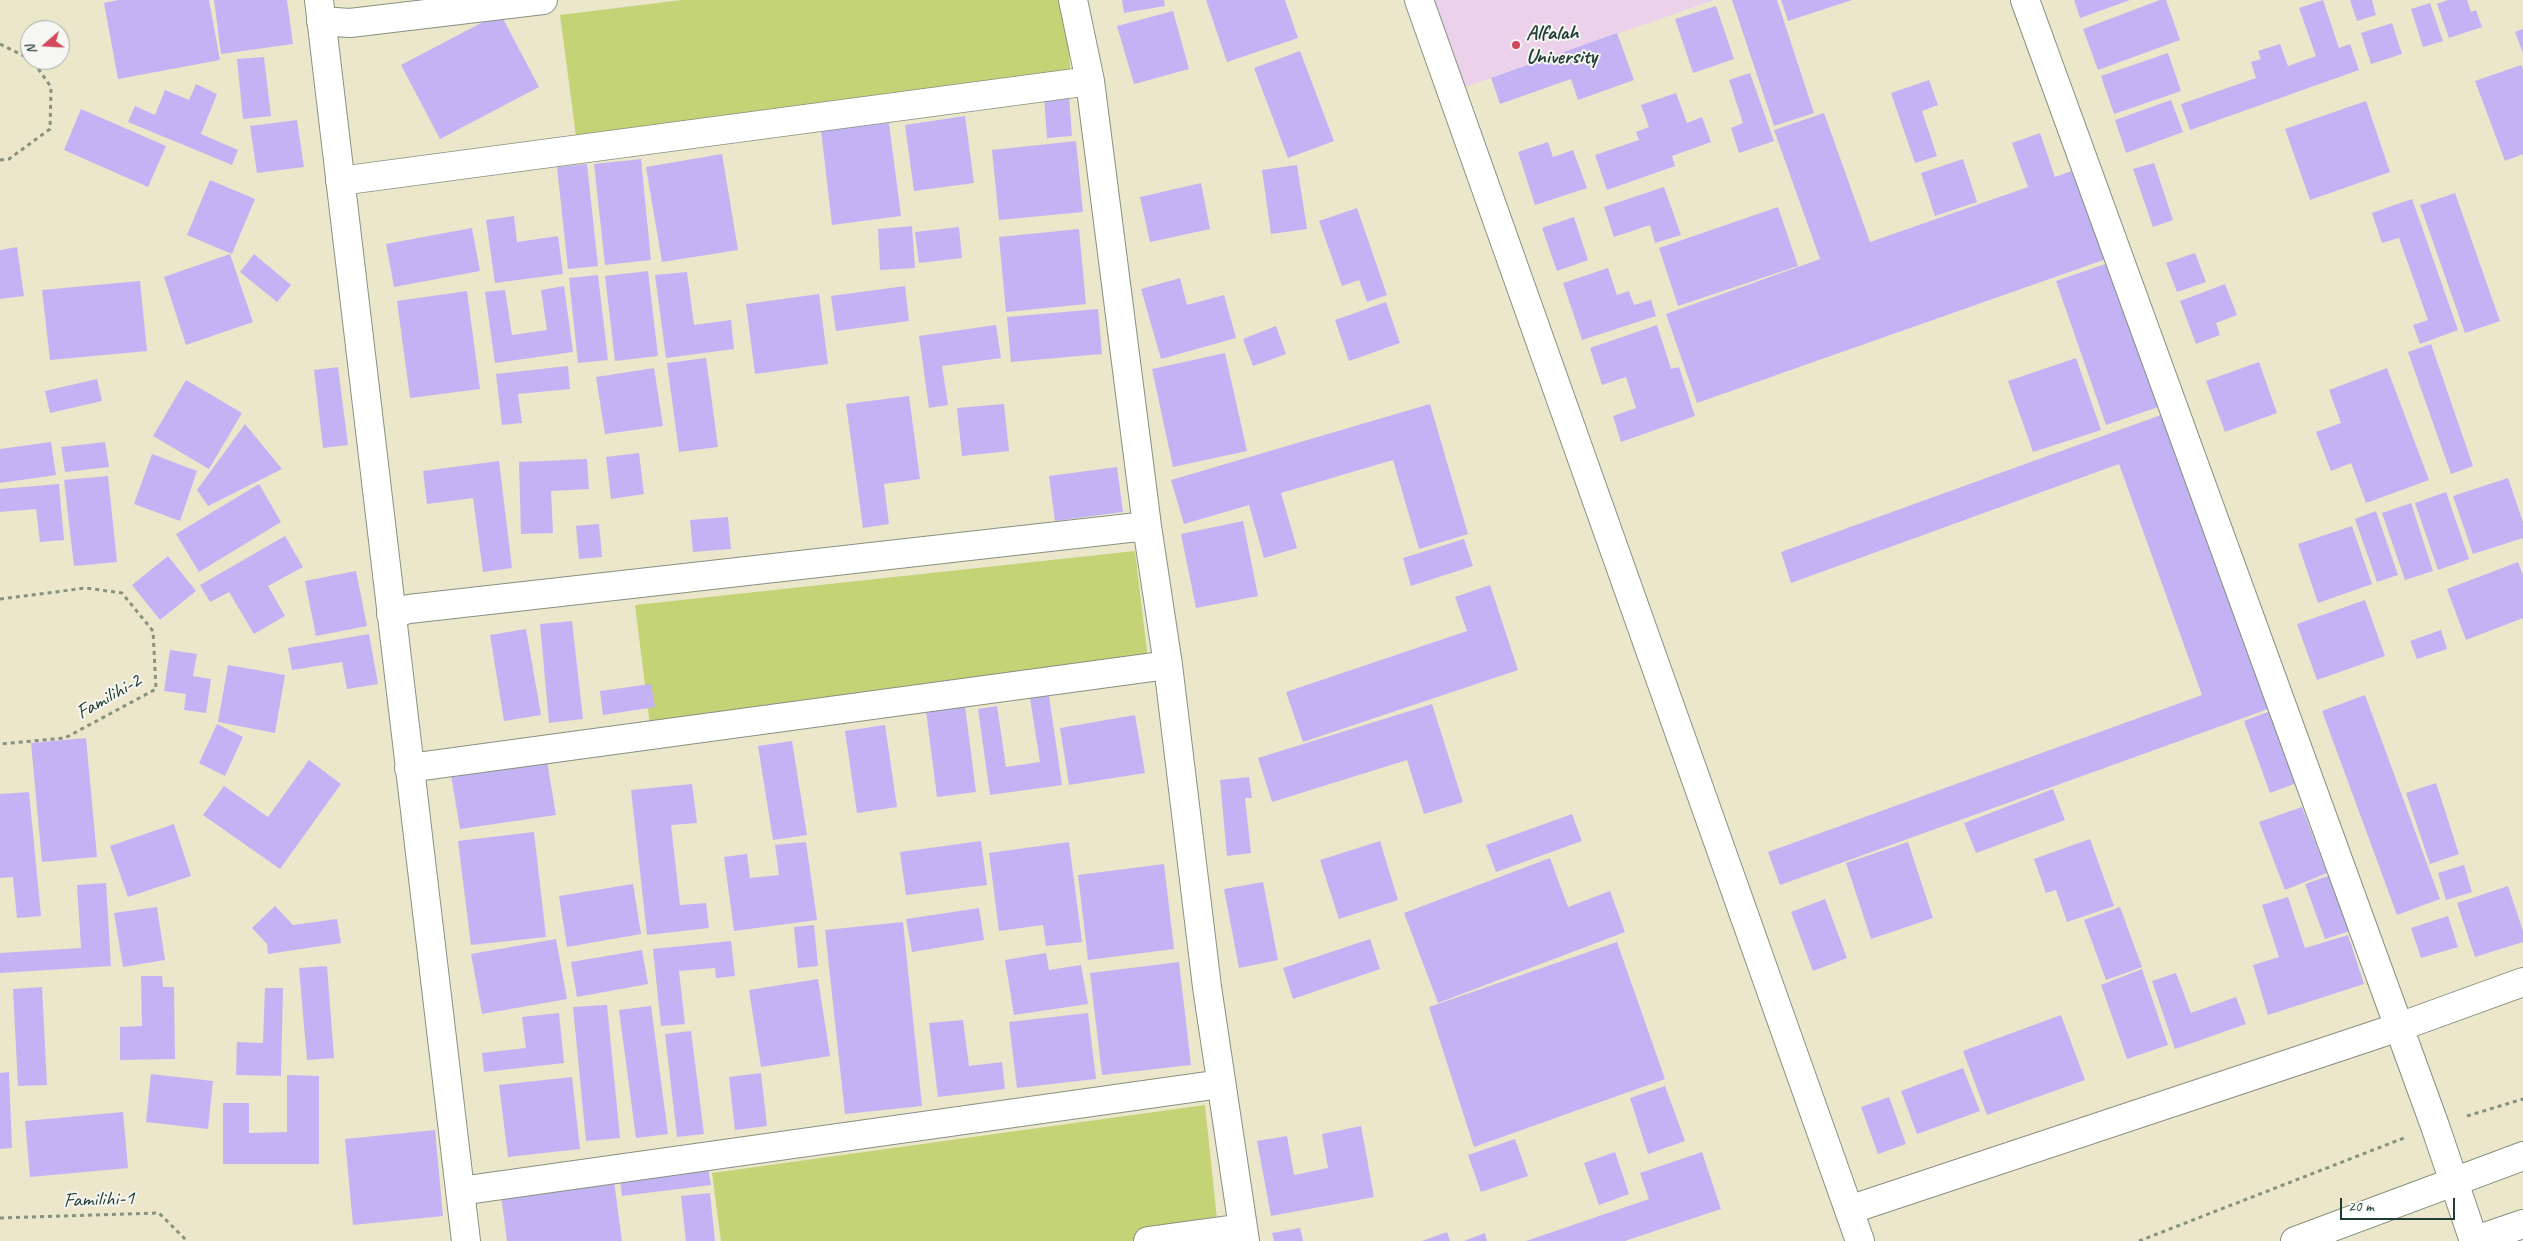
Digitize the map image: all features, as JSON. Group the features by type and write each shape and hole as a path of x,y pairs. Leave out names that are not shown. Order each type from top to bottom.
{"street":[{"path":"466,1241 320,11 350,23 543,0"},
{"path":"1073,0 1090,81 1147,526 1168,665 1220,1084 1244,1235 1148,1241"},
{"path":"1419,0 1860,1241"},
{"path":"2025,0 2435,1126 2473,1241 2523,1224"},
{"path":"340,181 1090,81"},
{"path":"391,614 409,609 1147,526"},
{"path":"409,768 1168,665"},
{"path":"1849,1210 2399,1027 2523,982"},
{"path":"460,1191 1220,1084"},
{"path":"2295,1241 2523,1156"}],"path":[{"path":"0,44 20,54"},
{"path":"0,160 9,159 50,129 51,87 38,70"},
{"name":"Familihi-2","path":"0,599 86,588 122,593 153,631 156,689 65,738 0,744"},
{"path":"2139,1241 2435,1126 2523,1099"},
{"name":"Familihi-1","path":"0,1218 159,1213 187,1241"}],"shaded area":[{"name":"Alfalah University","path":"1429,0 1714,0 1460,89"}],"green space":[{"path":"682,0 1064,0 1071,75 576,136 560,15"},
{"path":"1135,551 1148,660 650,725 635,605"},
{"path":"1205,1105 1218,1229 1131,1241 721,1241 712,1173"}],"building":[{"path":"118,0 209,0 220,60 118,79 104,3"},
{"path":"214,0 287,0 293,44 221,54"},
{"path":"1122,0 1164,0 1165,6 1124,13"},
{"path":"1206,0 1285,0 1298,38 1227,62"},
{"path":"1732,0 1777,0 1814,113 1774,126"},
{"path":"1781,0 1852,0 1788,21"},
{"path":"2074,0 2130,0 2080,18"},
{"path":"2160,0 2166,0 2180,40 2098,70 2083,29"},
{"path":"2323,0 2339,48 2350,44 2359,70 2190,130 2181,104 2256,78 2251,62 2261,59 2258,51 2280,44 2288,66 2316,56 2299,8"},
{"path":"2350,0 2372,0 2376,15 2357,21"},
{"path":"2448,0 2467,0 2471,12 2476,10 2482,27 2449,38 2437,4"},
{"path":"2430,3 2443,41 2423,47 2411,9"},
{"path":"1716,6 1734,59 1693,73 1675,19"},
{"path":"1173,11 1189,69 1134,84 1117,26"},
{"path":"500,13 539,87 440,139 401,65"},
{"path":"2392,23 2402,54 2371,64 2361,33"},
{"path":"2523,29 2523,53 2515,32"},
{"path":"1617,33 1634,80 1578,100 1571,79 1500,104 1491,78"},
{"path":"1300,51 1334,141 1288,158 1254,68"},
{"path":"2168,53 2181,91 2114,114 2101,76"},
{"path":"264,57 271,116 243,119 237,59"},
{"path":"2521,65 2523,70 2523,154 2505,161 2475,81"},
{"path":"1750,73 1774,141 1739,153 1731,128 1743,123 1729,80"},
{"path":"1929,80 1938,105 1922,111 1937,156 1915,163 1891,93"},
{"path":"196,84 217,94 201,134 238,150 232,165 128,122 135,106 155,115 165,90 189,100"},
{"path":"1676,93 1687,123 1702,117 1711,142 1672,156 1675,166 1607,190 1595,155 1639,140 1636,132 1649,127 1641,105"},
{"path":"1069,95 1072,136 1047,138 1044,96"},
{"path":"2171,100 2183,132 2126,153 2115,120"},
{"path":"2366,101 2390,172 2310,200 2285,129"},
{"path":"81,109 166,146 148,187 64,150"},
{"path":"1824,113 1870,242 2028,187 2012,143 2040,133 2055,177 2077,169 2109,258 1697,403 1666,314 1857,246 1820,259 1774,130"},
{"path":"965,116 974,183 914,191 905,125"},
{"path":"297,120 304,167 257,173 250,126"},
{"path":"889,123 901,216 832,225 821,130"},
{"path":"1076,141 1083,212 999,220 992,150"},
{"path":"1548,142 1553,157 1573,150 1587,188 1535,205 1518,152"},
{"path":"722,154 738,250 662,262 646,167"},
{"path":"641,159 651,260 605,265 594,164"},
{"path":"1963,159 1977,202 1935,216 1921,173"},
{"path":"2154,163 2173,220 2153,227 2133,169"},
{"path":"587,164 598,266 568,269 557,167"},
{"path":"1297,165 1307,229 1271,234 1262,170"},
{"path":"210,180 255,199 232,254 187,235"},
{"path":"1201,183 1210,229 1150,242 1140,197"},
{"path":"1664,187 1681,235 1655,243 1650,225 1614,237 1604,207"},
{"path":"2455,193 2500,321 2465,333 2420,205"},
{"path":"2412,199 2458,330 2420,344 2413,325 2428,320 2399,238 2382,243 2372,213"},
{"path":"1778,207 1798,266 1678,306 1659,248"},
{"path":"1357,208 1387,295 1367,302 1359,280 1342,286 1319,221"},
{"path":"514,216 517,242 558,236 563,274 495,283 486,220"},
{"path":"1574,217 1588,260 1557,271 1542,228"},
{"path":"912,226 915,268 880,270 878,229"},
{"path":"959,227 962,258 919,263 915,232"},
{"path":"472,228 480,271 394,287 386,244"},
{"path":"1079,229 1086,304 1006,312 999,237"},
{"path":"17,247 24,296 0,299 0,250"},
{"path":"2195,253 2206,282 2177,292 2166,263"},
{"path":"230,254 253,322 186,345 164,277"},
{"path":"254,254 291,285 277,302 240,272"},
{"path":"2108,263 2158,407 2106,425 2056,281"},
{"path":"1608,268 1617,295 1629,291 1634,305 1651,300 1656,316 1582,340 1563,283"},
{"path":"648,271 658,356 615,361 605,276"},
{"path":"687,272 694,325 731,320 734,349 666,358 655,275"},
{"path":"598,275 608,360 578,363 569,278"},
{"path":"1180,278 1187,305 1224,295 1236,338 1161,359 1141,289"},
{"path":"140,281 147,351 50,360 42,290"},
{"path":"2225,284 2237,315 2216,323 2220,335 2196,344 2180,301"},
{"path":"564,286 573,352 495,363 485,292 505,290 512,335 547,330 541,290"},
{"path":"905,286 909,321 836,331 831,296"},
{"path":"467,291 480,389 410,398 397,301"},
{"path":"819,294 828,364 755,374 746,304"},
{"path":"1386,302 1400,343 1349,361 1335,320"},
{"path":"1098,309 1102,354 1011,362 1007,317"},
{"path":"996,325 1001,358 942,366 948,405 929,408 919,336"},
{"path":"1657,325 1671,369 1679,367 1695,416 1621,442 1613,416 1636,408 1626,377 1602,385 1590,348"},
{"path":"1276,326 1286,354 1253,366 1243,339"},
{"path":"2431,344 2473,466 2451,474 2408,352"},
{"path":"1225,353 1247,451 1173,467 1152,369"},
{"path":"706,358 718,447 679,452 667,363"},
{"path":"2076,358 2101,430 2033,452 2008,381"},
{"path":"2259,362 2277,413 2225,432 2206,381"},
{"path":"568,366 570,389 518,394 522,423 502,425 496,374"},
{"path":"338,367 348,445 323,448 314,370"},
{"path":"654,368 663,426 605,434 596,377"},
{"path":"2387,368 2429,480 2366,503 2351,463 2331,471 2316,432 2341,423 2329,390"},
{"path":"97,379 102,401 50,413 45,391"},
{"path":"186,380 242,413 209,469 153,436"},
{"path":"909,396 920,479 884,484 889,524 863,528 846,404"},
{"path":"1004,404 1009,451 962,456 957,408"},
{"path":"1430,404 1468,534 1419,549 1393,460 1281,493 1297,548 1264,558 1249,505 1184,524 1171,480"},
{"path":"2161,415 2268,709 1780,885 1768,852 2202,695 2119,464 1791,583 1781,552"},
{"path":"245,424 282,469 208,506 197,490"},
{"path":"51,442 56,475 0,483 0,449"},
{"path":"105,442 109,467 65,472 61,447"},
{"path":"639,453 644,494 611,499 606,457"},
{"path":"152,454 197,471 180,521 134,504"},
{"path":"587,459 589,489 551,491 553,533 521,534 519,462"},
{"path":"499,461 512,568 483,572 473,498 427,504 423,471"},
{"path":"1117,467 1123,512 1055,521 1049,476"},
{"path":"108,476 117,562 74,566 64,480"},
{"path":"2508,478 2523,522 2523,538 2473,554 2453,496"},
{"path":"59,484 64,540 40,542 36,509 0,512 0,489"},
{"path":"259,484 281,522 199,572 176,534"},
{"path":"2446,492 2469,559 2438,570 2415,503"},
{"path":"2411,503 2433,571 2405,580 2382,513"},
{"path":"2376,511 2398,575 2377,582 2355,519"},
{"path":"728,517 731,549 693,552 690,520"},
{"path":"1243,521 1258,596 1196,608 1181,534"},
{"path":"599,524 602,557 579,559 576,526"},
{"path":"2352,526 2372,584 2318,603 2298,544"},
{"path":"285,536 303,567 268,586 285,616 254,634 229,592 210,602 200,585"},
{"path":"1464,539 1473,566 1411,586 1403,558"},
{"path":"168,556 196,591 160,620 132,585"},
{"path":"2518,562 2523,575 2523,618 2466,640 2447,589"},
{"path":"356,571 367,626 316,636 305,581"},
{"path":"1490,585 1518,670 1303,742 1286,692 1467,631 1455,597"},
{"path":"2365,600 2385,656 2317,680 2297,624"},
{"path":"572,621 583,719 549,723 540,624"},
{"path":"526,629 541,715 504,721 490,635"},
{"path":"2441,630 2447,649 2417,659 2410,641"},
{"path":"369,634 378,684 347,689 342,662 292,670 288,648"},
{"path":"170,650 197,654 193,676 211,679 206,713 184,710 186,694 164,691"},
{"path":"228,665 285,675 275,733 218,722"},
{"path":"651,684 655,707 603,715 600,691"},
{"path":"1048,689 1062,785 990,795 978,709 997,706 1006,767 1040,762 1029,692"},
{"path":"2365,695 2440,899 2397,915 2322,711"},
{"path":"964,698 976,792 937,797 925,703"},
{"path":"1432,704 1463,802 1424,814 1407,760 1272,802 1258,758"},
{"path":"2273,710 2299,782 2270,793 2244,721"},
{"path":"1135,715 1145,773 1069,785 1060,728"},
{"path":"217,724 243,737 225,776 199,763"},
{"path":"885,725 897,807 857,813 845,731"},
{"path":"86,738 97,857 42,862 31,743"},
{"path":"792,741 807,835 773,840 758,746"},
{"path":"546,755 556,815 460,829 450,769"},
{"path":"309,760 341,784 280,869 203,815 224,786 268,817"},
{"path":"1249,777 1252,798 1245,798 1251,853 1227,856 1220,780"},
{"path":"2436,783 2459,854 2430,864 2406,793"},
{"path":"692,784 697,823 671,825 680,905 706,903 709,928 647,935 631,790"},
{"path":"2053,789 2065,820 1976,853 1964,823"},
{"path":"29,792 41,916 17,918 13,877 0,878 0,794"},
{"path":"2302,807 2327,873 2285,890 2259,822"},
{"path":"1572,814 1582,841 1496,872 1486,845"},
{"path":"174,824 191,876 128,897 110,846"},
{"path":"534,832 546,937 471,945 458,841"},
{"path":"2090,839 2114,906 2067,922 2056,890 2046,893 2034,859"},
{"path":"981,841 987,885 906,895 900,852"},
{"path":"1380,841 1398,900 1339,919 1320,860"},
{"path":"806,842 817,920 734,931 724,857 747,854 750,878 779,875 775,845"},
{"path":"1069,842 1082,942 1046,946 1043,925 999,931 989,853"},
{"path":"1908,842 1933,918 1871,939 1846,863"},
{"path":"1550,858 1568,907 1610,891 1625,932 1438,1003 1404,913"},
{"path":"1164,864 1174,949 1088,960 1078,875"},
{"path":"2464,865 2472,892 2446,900 2438,873"},
{"path":"2331,875 2350,931 2325,939 2305,884"},
{"path":"1263,882 1278,960 1239,968 1224,889"},
{"path":"106,883 111,966 0,973 0,953 81,948 77,885"},
{"path":"633,884 641,934 567,947 559,896"},
{"path":"2508,886 2523,931 2523,942 2475,957 2457,903"},
{"path":"2288,897 2305,948 2348,935 2364,984 2268,1015 2253,965 2279,957 2262,905"},
{"path":"1825,899 1847,958 1813,971 1791,912"},
{"path":"275,906 293,925 337,919 341,943 268,954 267,944 252,928"},
{"path":"157,907 165,960 123,967 114,913"},
{"path":"2120,907 2142,967 2106,980 2084,920"},
{"path":"979,908 984,940 912,952 906,919"},
{"path":"2448,916 2458,947 2421,958 2411,928"},
{"path":"903,922 922,1106 845,1114 825,930"},
{"path":"814,925 818,966 798,968 794,927"},
{"path":"556,939 567,999 482,1014 471,954"},
{"path":"1370,939 1380,969 1293,999 1283,968"},
{"path":"731,941 735,976 716,978 715,968 679,971 685,1024 661,1026 653,949"},
{"path":"1617,942 1665,1079 1474,1147 1429,1007"},
{"path":"642,950 648,984 577,997 571,962"},
{"path":"1046,953 1049,970 1081,965 1088,1004 1014,1015 1005,960"},
{"path":"1179,962 1191,1065 1102,1075 1090,973"},
{"path":"327,966 334,1058 307,1060 299,968"},
{"path":"2142,969 2168,1045 2127,1059 2101,985"},
{"path":"2176,973 2191,1013 2236,997 2246,1024 2175,1049 2152,981"},
{"path":"141,976 162,976 163,987 174,987 175,1059 120,1060 120,1027 142,1026"},
{"path":"818,979 830,1056 761,1067 749,990"},
{"path":"42,987 47,1085 18,1086 13,989"},
{"path":"265,988 283,988 281,1076 236,1075 237,1042 263,1043"},
{"path":"607,1005 620,1138 586,1141 573,1007"},
{"path":"651,1006 668,1134 636,1138 619,1010"},
{"path":"559,1013 564,1063 484,1072 482,1053 526,1048 522,1017"},
{"path":"1088,1013 1096,1079 1017,1088 1009,1022"},
{"path":"2061,1015 2085,1080 1987,1115 1963,1051"},
{"path":"963,1020 969,1066 1002,1062 1005,1089 938,1097 929,1023"},
{"path":"691,1031 704,1134 677,1137 665,1034"},
{"path":"1963,1068 1980,1111 1917,1134 1901,1091"},
{"path":"9,1072 12,1148 0,1149 0,1073"},
{"path":"761,1073 767,1126 735,1130 729,1077"},
{"path":"151,1074 213,1081 208,1129 146,1122"},
{"path":"287,1075 319,1076 319,1164 223,1164 223,1103 249,1103 249,1133 287,1132"},
{"path":"572,1077 580,1149 508,1157 499,1085"},
{"path":"1665,1086 1685,1141 1648,1154 1630,1098"},
{"path":"1889,1097 1906,1144 1878,1154 1861,1107"},
{"path":"123,1112 128,1168 30,1177 25,1121"},
{"path":"1361,1126 1374,1197 1271,1216 1257,1141 1287,1136 1294,1175 1328,1168 1322,1134"},
{"path":"435,1130 443,1216 353,1225 345,1139"},
{"path":"1515,1139 1528,1176 1481,1192 1468,1155"},
{"path":"1615,1152 1629,1194 1599,1205 1584,1163"},
{"path":"1702,1152 1721,1209 1625,1241 1526,1241 1649,1199 1640,1173"},
{"path":"707,1162 711,1185 622,1196 619,1173"},
{"path":"614,1181 622,1241 507,1241 501,1195"},
{"path":"710,1193 715,1241 686,1241 681,1196"},
{"path":"1300,1228 1303,1241 1274,1241 1272,1233"},
{"path":"1447,1232 1450,1241 1422,1241"},
{"path":"1485,1233 1487,1241 1464,1241"}],"place":[{"name":"Alfalah University","path":"1516,45"}]}
